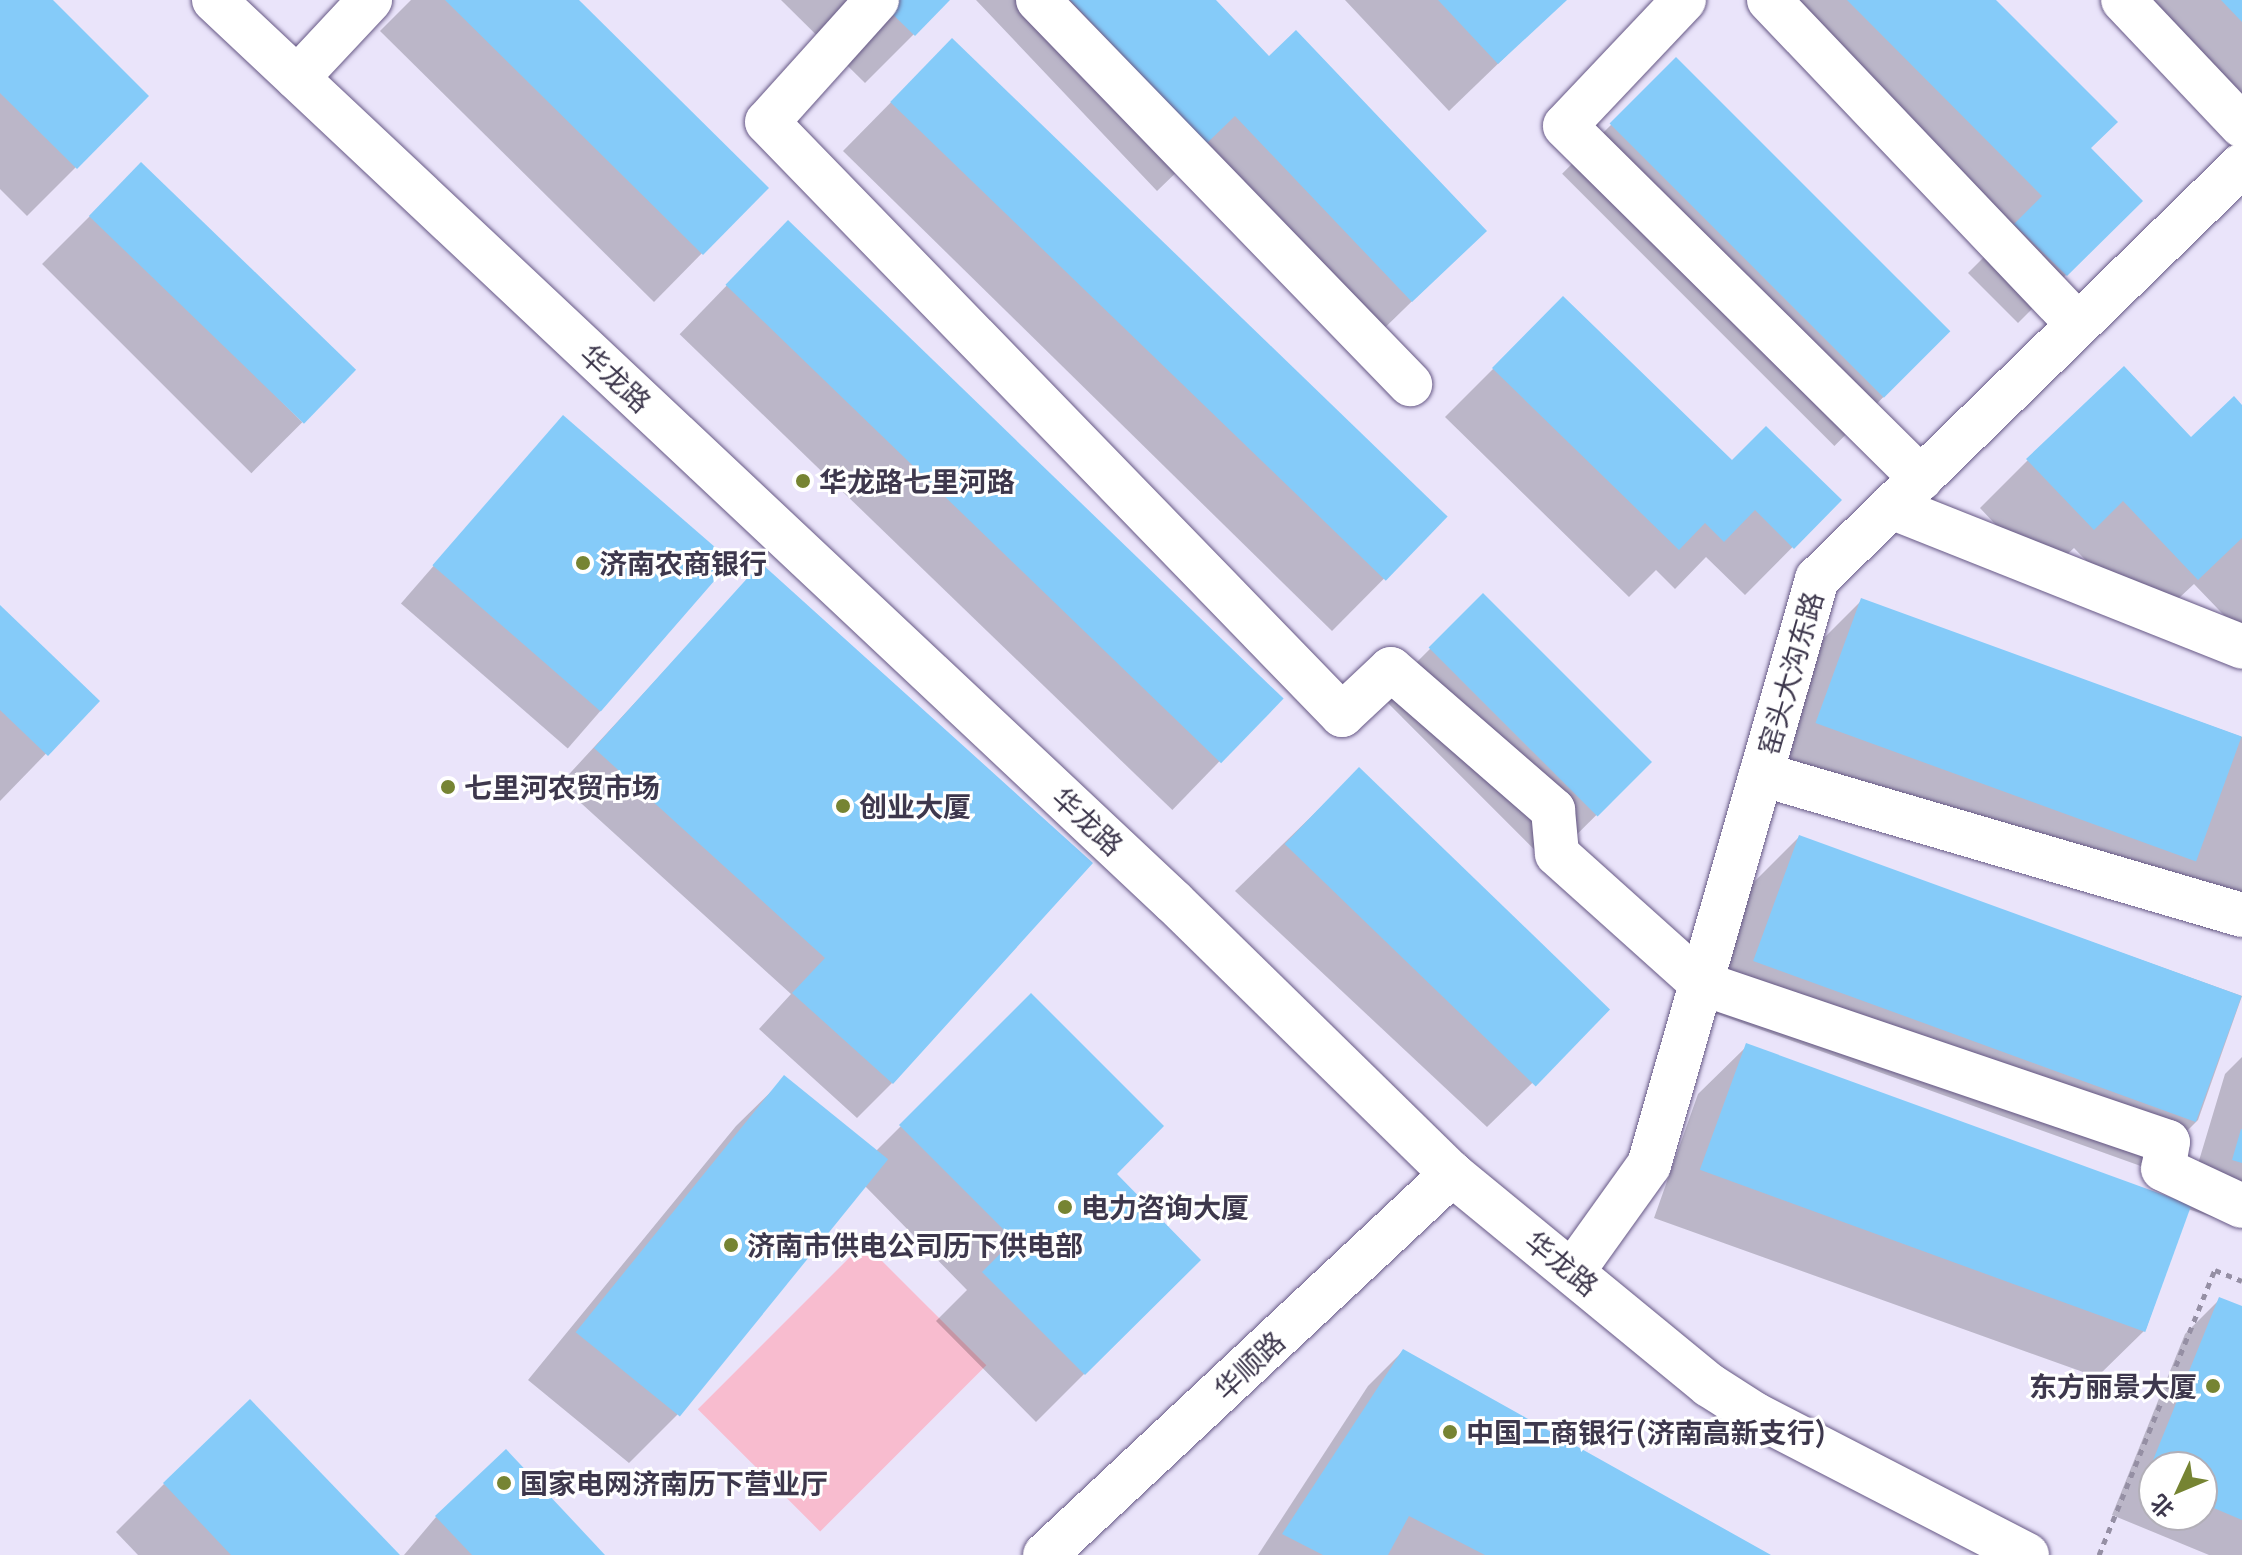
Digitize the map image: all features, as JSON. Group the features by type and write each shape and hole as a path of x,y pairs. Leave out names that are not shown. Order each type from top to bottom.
{"street":[{"name":"华龙路","path":"214,0 1174,902 1452,1174 1709,1385 1756,1415 2027,1555"},
{"path":"297,78 370,0"},
{"path":"877,0 767,122 1342,715 1391,669 1553,810 1557,854 1701,983 2168,1142 2163,1169 2242,1206"},
{"path":"1038,0 1410,384"},
{"path":"1684,0 1565,126 1906,493 2242,647"},
{"path":"1769,0 2078,325"},
{"path":"2123,0 2242,126"},
{"name":"窑头大沟东路","path":"1573,1271 1649,1165 1817,579 2242,165"},
{"path":"1761,774 2242,915"},
{"name":"华顺路","path":"1045,1555 1452,1174"}],"path":[{"path":"2099,1555 2215,1270 2242,1281"}],"shaded area":[{"path":"864,1243 986,1365 820,1531 698,1409"}],"building":[{"path":"0,0 53,0 149,96 77,169 0,93"},
{"path":"445,0 579,0 769,188 703,255"},
{"path":"878,0 950,0 915,36"},
{"path":"1070,0 1216,0 1269,56 1296,30 1487,231 1412,302 1235,116 1206,144"},
{"path":"1438,0 1567,0 1498,64"},
{"path":"1847,0 1996,0 2118,122 2091,148 2143,201 2067,276 2014,224 2042,196"},
{"path":"2221,0 2242,0 2242,22"},
{"path":"952,38 1448,517 1386,581 890,102"},
{"path":"1676,57 1950,331 1884,398 1610,123"},
{"path":"141,162 356,370 304,424 89,216"},
{"path":"788,220 1284,699 1221,763 725,285"},
{"path":"1563,296 1732,460 1766,426 1842,500 1794,549 1755,510 1724,542 1705,523 1679,550 1492,368"},
{"path":"2124,366 2191,437 2234,396 2242,405 2242,538 2198,580 2123,501 2094,530 2026,459"},
{"name":"济南农商银行","path":"563,415 731,561 601,711 432,565"},
{"name":"创业大厦","path":"761,563 1093,863 893,1084 792,993 825,958 594,748"},
{"path":"1483,593 1652,762 1598,816 1429,647"},
{"path":"1861,598 2242,737 2196,861 1816,723"},
{"path":"0,605 100,701 48,756 0,710"},
{"path":"1359,767 1610,1009 1536,1086 1285,844"},
{"path":"1799,835 2242,996 2196,1122 1753,961"},
{"name":"电力咨询大厦","path":"1031,993 1164,1126 1117,1174 1201,1260 1085,1375 982,1272 1014,1240 899,1125"},
{"path":"1746,1043 2191,1205 2145,1332 1700,1170"},
{"name":"济南市供电公司历下供电部","path":"784,1075 888,1159 680,1417 576,1332"},
{"path":"2242,1129 2242,1163 2232,1160"},
{"name":"东方丽景大厦","path":"2219,1297 2242,1306 2242,1520 2218,1510 2218,1451 2157,1451"},
{"name":"中国工商银行(济南高新支行)","path":"1403,1349 1771,1555 1485,1555 1409,1516 1388,1555 1323,1555 1282,1534"},
{"path":"250,1399 400,1555 231,1555 163,1483"},
{"name":"国家电网济南历下营业厅","path":"506,1449 605,1555 472,1555 435,1516"}],"place":[{"name":"华龙路七里河路","path":"803,481"},
{"name":"济南农商银行","path":"583,563"},
{"name":"七里河农贸市场","path":"448,787"},
{"name":"创业大厦","path":"843,806"},
{"name":"电力咨询大厦","path":"1065,1207"},
{"name":"济南市供电公司历下供电部","path":"731,1245"},
{"name":"东方丽景大厦","path":"2213,1386"},
{"name":"中国工商银行(济南高新支行)","path":"1450,1432"},
{"name":"国家电网济南历下营业厅","path":"504,1483"}]}
